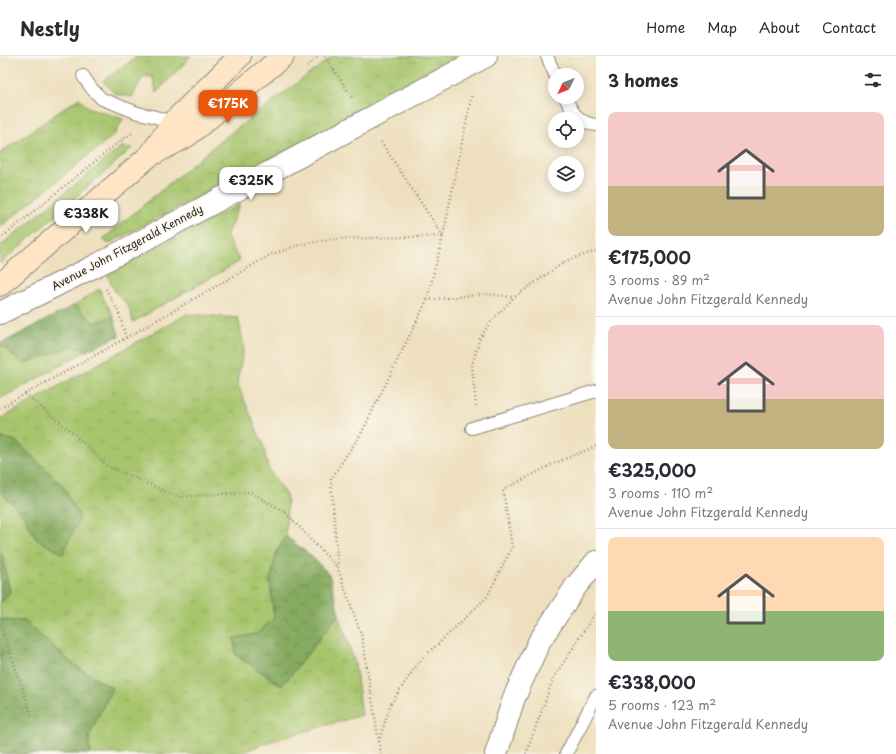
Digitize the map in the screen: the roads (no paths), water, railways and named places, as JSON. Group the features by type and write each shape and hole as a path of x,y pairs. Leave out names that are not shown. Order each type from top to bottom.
{"main road":[{"path":"149,156 162,119 240,56"},
{"path":"0,285 149,156 187,136 282,56"}],"street":[{"name":"Avenue John Fitzgerald Kennedy","path":"0,313 99,264 286,162 482,58"},
{"path":"496,754 514,698 539,642 576,586 596,562"}],"lane":[{"path":"547,56 552,68"},
{"path":"83,76 92,89 102,99 138,113 162,119"},
{"path":"568,104 572,111 580,120 596,125"},
{"path":"477,427 596,391"},
{"path":"566,754 596,696"}]}
